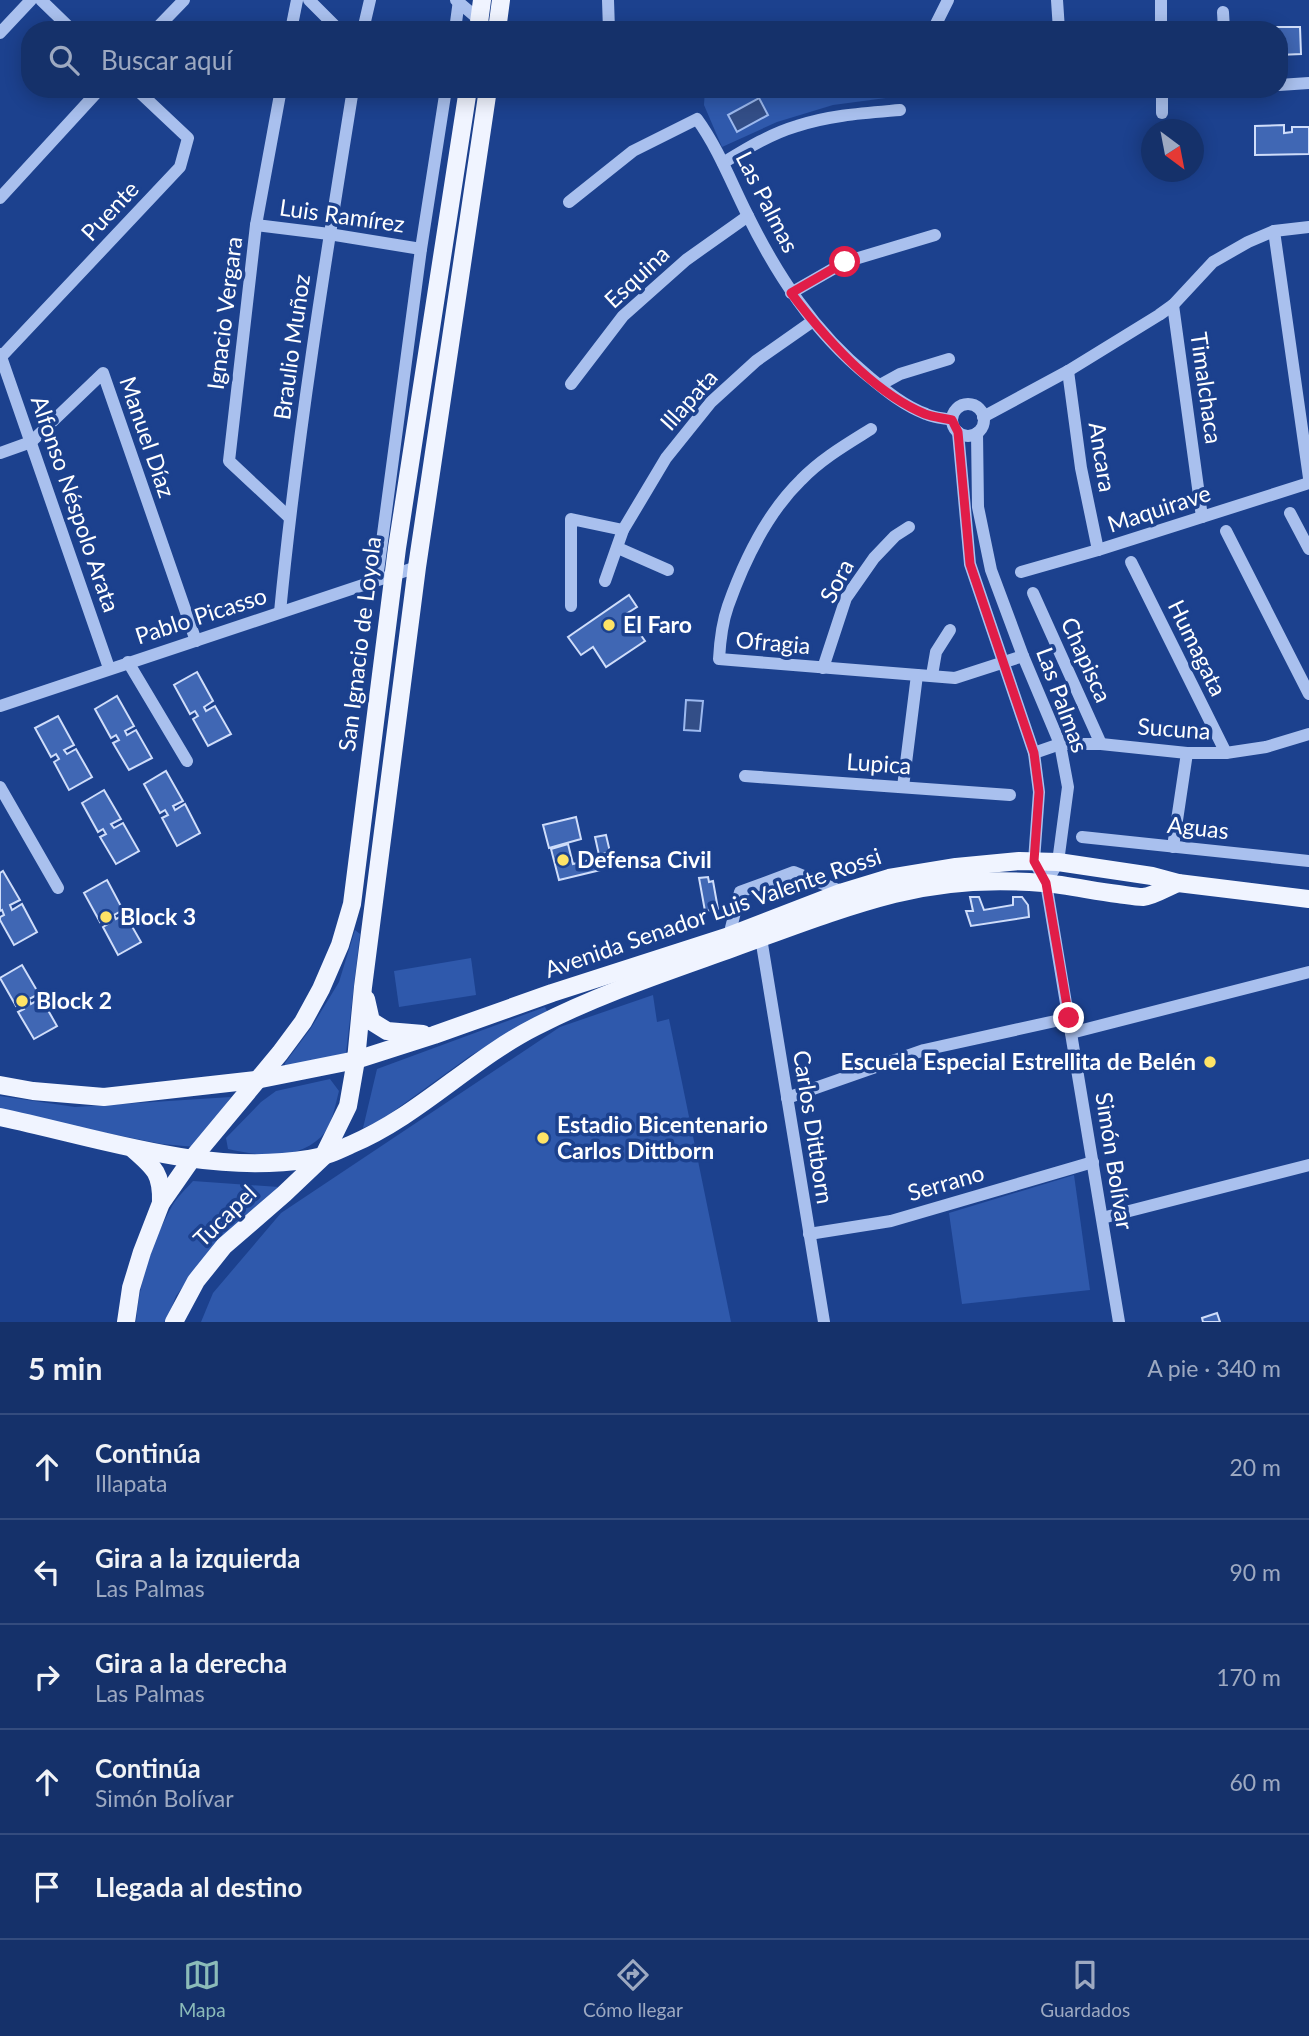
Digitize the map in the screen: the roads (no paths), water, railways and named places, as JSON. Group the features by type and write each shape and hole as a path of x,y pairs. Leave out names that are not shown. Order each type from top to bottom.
{"main road":[{"path":"482,0 485,21"},
{"path":"489,21 501,0"},
{"name":"San Ignacio de Loyola","path":"191,1160 303,1022 340,945 352,904 385,577 466,98"},
{"name":"San Ignacio de Loyola","path":"323,1157 348,1106 356,1060 416,567 487,98"},
{"name":"Avenida Senador Luis Valente Rossi","path":"0,1085 33,1091 104,1097 257,1080 356,1060 729,936 843,892 889,878 956,867 1034,861 1058,862 1152,876 1178,883 1309,899"},
{"name":"Avenida Senador Luis Valente Rossi","path":"323,1157 374,1135 532,1028 630,984 838,910 897,893 951,884 1046,883 1144,897 1178,883"},
{"path":"363,987 372,1021 387,1031 433,1035"},
{"path":"0,1117 191,1160 227,1163 278,1162 323,1157"},
{"path":"130,1147 155,1170 162,1183 161,1203"},
{"name":"Tucapel","path":"174,1322 196,1281 224,1246 323,1157"},
{"path":"126,1322 131,1288 161,1203 191,1160"}],"street":[{"path":"0,33 31,0"},
{"path":"41,0 63,21"},
{"path":"164,21 184,0"},
{"path":"294,21 297,0"},
{"path":"309,0 330,21"},
{"path":"365,21 370,0"},
{"path":"608,0 609,21"},
{"path":"938,21 948,0"},
{"path":"1056,0 1058,21"},
{"path":"1161,0 1161,21"},
{"path":"458,1 480,21"},
{"path":"456,21 458,1"},
{"path":"1223,12 1224,21"},
{"path":"1288,84 1309,83"},
{"path":"0,198 92,98"},
{"name":"Puente","path":"0,356 180,167 188,138 146,98"},
{"name":"Ignacio Vergara","path":"279,98 256,225 229,461 289,517"},
{"name":"Braulio Muñoz","path":"280,612 289,517 329,234 352,98"},
{"name":"San Ignacio de Loyola","path":"385,577 421,249 445,98"},
{"path":"1162,98 1162,113"},
{"path":"723,163 762,140 795,126 842,116 900,110"},
{"name":"Las Palmas","path":"569,202 633,151 697,119 710,138 748,216 791,293 813,321 846,358 906,404 955,426 967,436 977,433"},
{"name":"Esquina","path":"571,384 623,316 686,260 748,216"},
{"name":"Luis Ramírez","path":"256,225 421,249"},
{"path":"955,426 957,409 967,404 978,408 984,417 1123,339 1173,305 1213,262 1248,242 1274,231 1309,227"},
{"path":"1274,231 1309,480"},
{"path":"791,293 845,262 934,235"},
{"name":"Timalchaca","path":"1173,305 1202,517"},
{"name":"Illapata","path":"605,581 623,530 666,458 711,402 756,361 813,321"},
{"name":"Alfonso Néspolo Arata","path":"0,356 109,668"},
{"path":"880,386 900,374 949,359"},
{"name":"Ancara","path":"1068,371 1081,467 1098,550"},
{"name":"Manuel Díaz","path":"0,453 31,442 103,373 196,641"},
{"name":"Las Palmas","path":"984,417 977,433 978,507 990,570 1060,744 1068,787 1058,862"},
{"name":"Las Palmas","path":"955,426 970,564 1034,753 1039,792 1034,861"},
{"name":"Ofragia","path":"871,429 818,465 779,506 748,559 727,607 719,659 955,678 1023,656"},
{"name":"Maquirave","path":"1021,572 1202,517 1309,480"},
{"path":"1290,513 1309,549"},
{"path":"571,606 571,519 623,530"},
{"name":"Sora","path":"823,668 846,598 874,558 895,536 909,527"},
{"path":"1226,531 1309,694"},
{"path":"618,548 668,569"},
{"name":"Humagata","path":"1131,562 1226,753"},
{"name":"Pablo Picasso","path":"0,706 416,567"},
{"name":"Chapisca","path":"1033,593 1101,744"},
{"path":"932,675 936,652 950,630"},
{"path":"128,662 187,761"},
{"path":"903,787 917,675"},
{"name":"Sucuna","path":"1034,753 1060,744 1101,744 1187,753 1226,753 1266,747 1309,734"},
{"path":"1173,847 1187,753"},
{"name":"Lupica","path":"745,776 1010,795"},
{"path":"0,787 58,888"},
{"name":"Aguas","path":"1082,837 1309,861"},
{"name":"Simón Bolívar","path":"1034,861 1046,883 1119,1322"},
{"path":"1046,883 1058,862"},
{"path":"729,936 740,891 794,872 843,892"},
{"name":"Carlos Dittborn","path":"761,938 824,1322"},
{"path":"1071,1033 1309,972"},
{"path":"787,1098 924,1050 1069,1018"},
{"name":"Serrano","path":"809,1234 891,1220 1093,1162"},
{"path":"1102,1219 1309,1165"}],"place":[{"name":"El Faro","path":"609,625"},
{"name":"Defensa Civil","path":"563,860"},
{"name":"Block 3","path":"106,917"},
{"name":"Block 2","path":"22,1001"},
{"name":"Escuela Especial Estrellita de Belén","path":"1210,1062"},
{"name":"Estadio Bicentenario Carlos Dittborn","path":"543,1138"}]}
